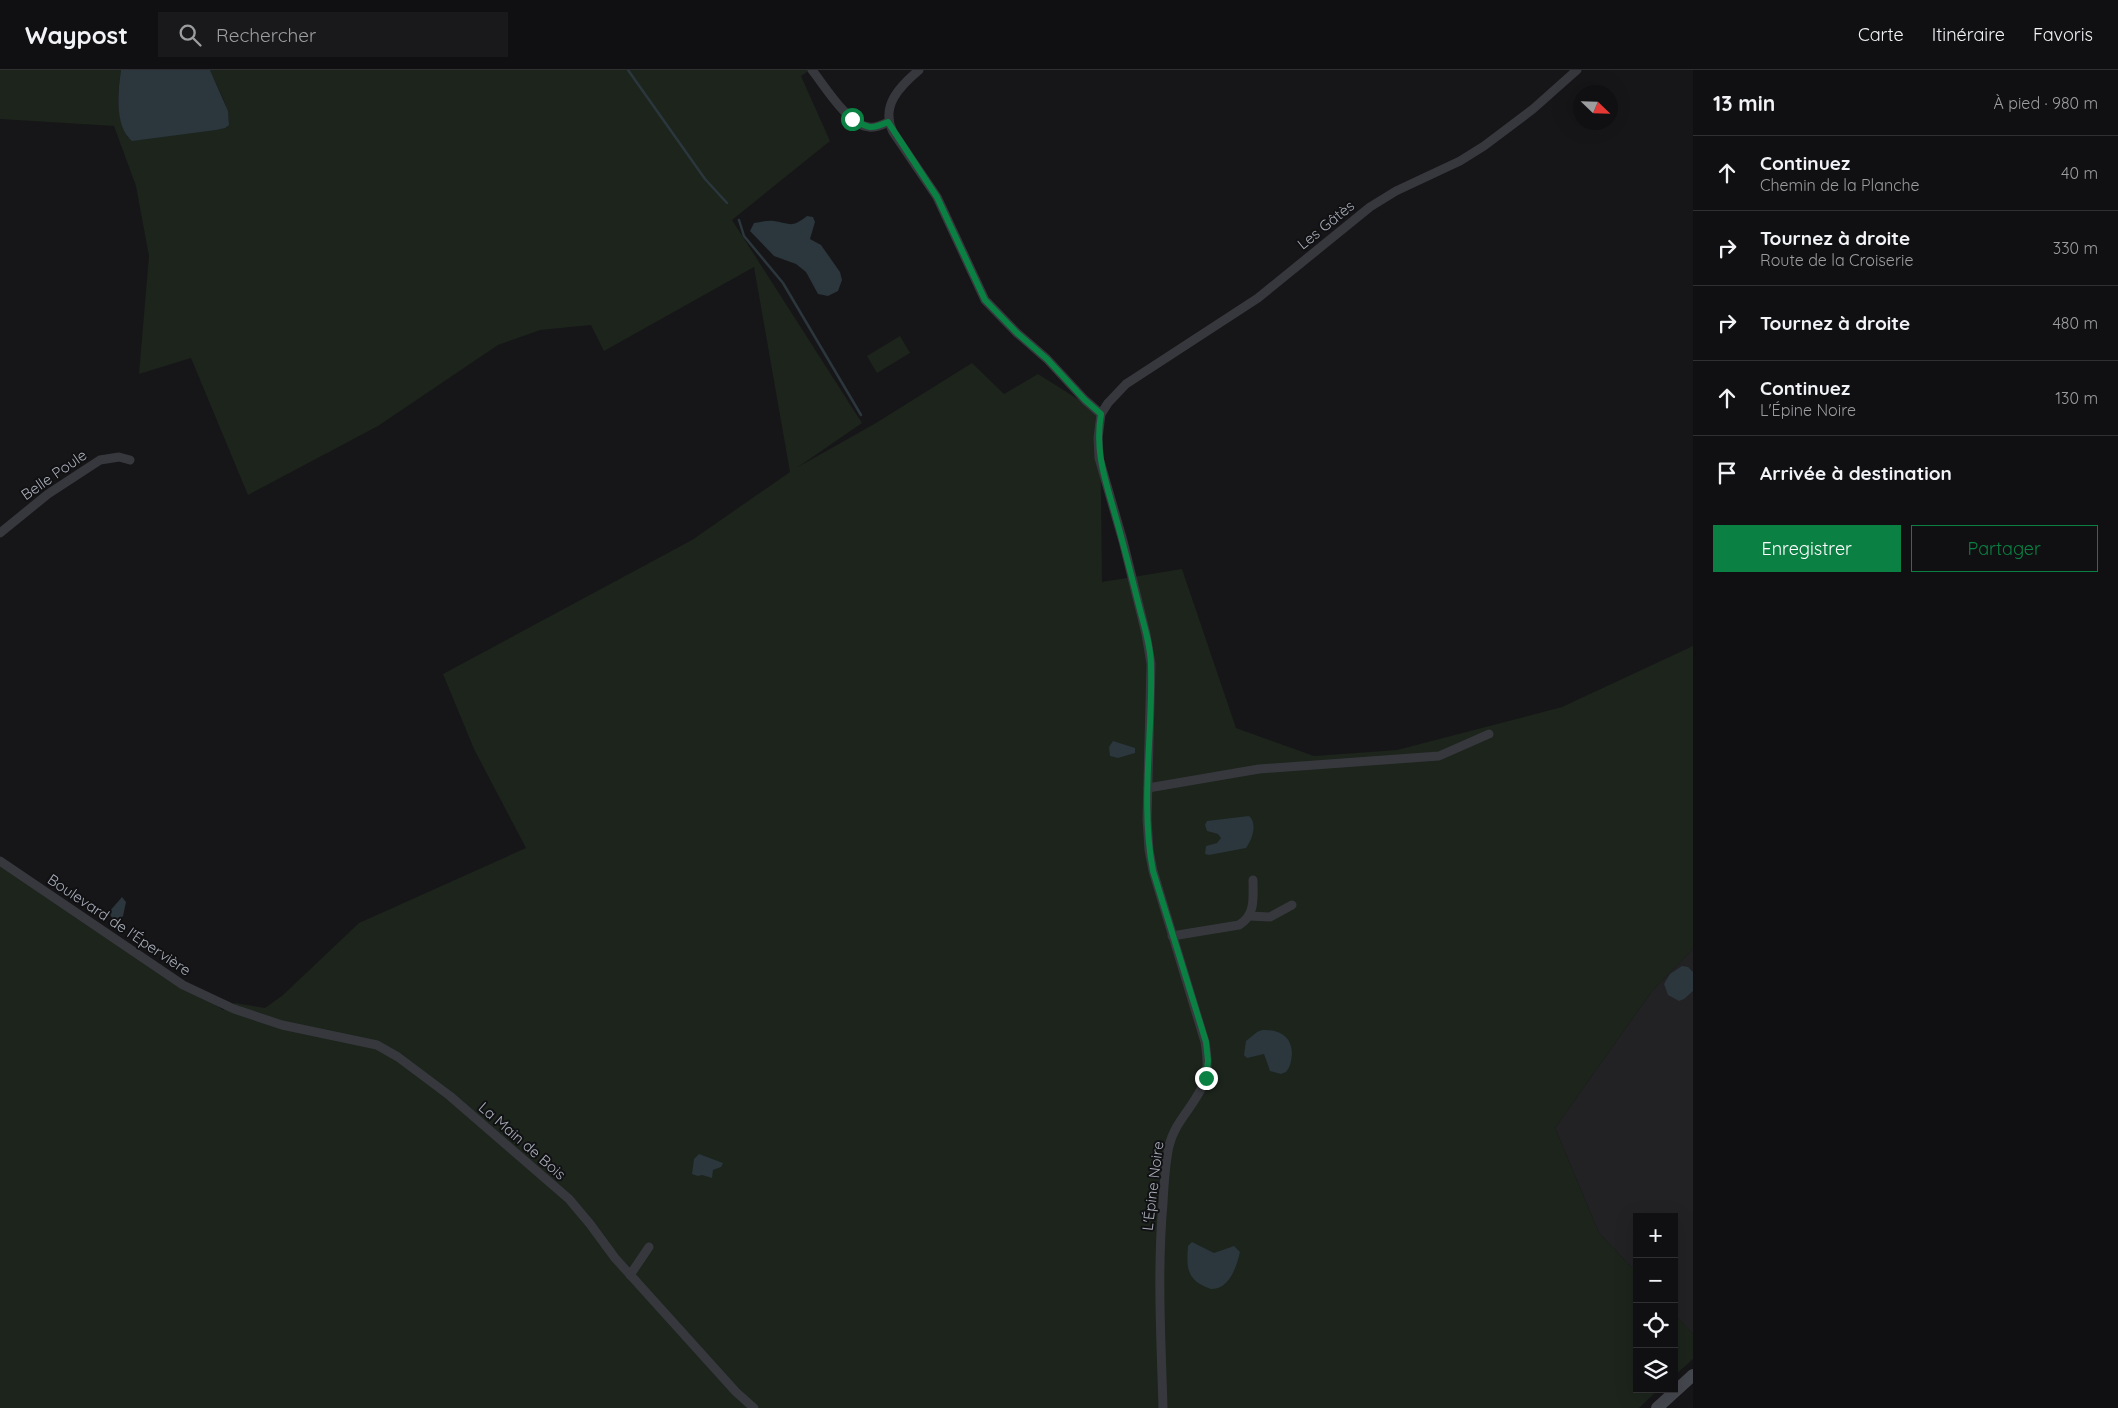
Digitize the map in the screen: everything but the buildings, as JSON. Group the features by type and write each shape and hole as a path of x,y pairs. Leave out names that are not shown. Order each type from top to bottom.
{"street":[{"path":"812,70 852,119 867,128 876,127 888,122"},
{"path":"919,70 897,92 890,105 888,122 937,197 985,300 1101,414"},
{"name":"Les Gâtès","path":"1101,414 1108,403 1126,384 1258,298 1370,207 1396,191 1460,160 1484,146 1533,109 1578,70"},
{"name":"L'Épine Noire","path":"1101,414 1098,438 1099,458 1130,569 1146,634 1151,664 1148,788 1149,850 1153,871 1172,936 1206,1042 1208,1061 1206,1078 1200,1092 1176,1125 1169,1145 1159,1290 1163,1408"},
{"name":"Belle Poule","path":"0,533 48,494 100,460 119,457 130,460"},
{"path":"1148,788 1259,769 1438,756 1489,734"},
{"name":"Boulevard de l'Épervière","path":"0,861 183,985 227,1006"},
{"path":"1172,936 1239,924 1250,916 1253,906 1253,880"},
{"path":"1250,916 1270,917 1292,906"},
{"name":"La Main de Bois","path":"227,1006 282,1025 377,1045 398,1057 450,1096 569,1199 630,1274 736,1392 754,1408"},
{"path":"630,1274 649,1246"},
{"path":"1658,1408 1693,1375"}],"shaded area":[{"path":"0,70 121,70 118,105 121,122 128,138 227,126 228,114 226,106 210,70 810,70 801,76 830,141 732,220 862,423 798,467 876,423 972,363 1004,394 1038,374 1100,413 1102,582 1182,569 1236,728 1314,756 1397,750 1562,707 1693,646 1693,949 1652,991 1555,1128 1599,1233 1633,1269 1633,1393 1655,1393 1639,1408 0,1408 0,857 223,1010 235,1003 265,1008 283,995 359,923 526,848 474,749 443,674 692,540 790,472 754,267 604,351 591,325 540,330 498,345 378,426 248,495 191,358 139,374 149,256 136,186 114,126 0,119"},
{"path":"121,70 210,70 228,111 229,125 216,130 132,141 126,135 120,118 118,98"},
{"path":"807,216 813,217 815,222 810,239 821,245 840,272 842,280 838,291 828,296 818,294 806,272 796,264 774,256 750,231 754,223 772,221 794,224"},
{"path":"900,336 910,353 877,373 867,356"},
{"path":"1113,741 1135,748 1135,753 1118,758 1110,756 1109,747"},
{"path":"1249,816 1252,819 1254,828 1246,848 1209,855 1205,854 1206,846 1217,843 1221,838 1218,834 1207,831 1205,825 1207,821"},
{"path":"122,897 126,902 123,916 119,920 112,918 109,912"},
{"path":"1693,949 1693,1334 1678,1318 1678,1213 1633,1213 1633,1269 1599,1233 1555,1128 1652,991"},
{"path":"1682,966 1688,967 1693,972 1693,991 1679,1001 1668,995 1664,984 1670,974"},
{"path":"1262,1030 1279,1032 1290,1043 1292,1054 1290,1066 1286,1072 1281,1074 1270,1071 1264,1054 1247,1058 1244,1055 1246,1041"},
{"path":"699,1154 723,1163 721,1167 713,1170 712,1178 692,1174 694,1159"},
{"path":"1192,1242 1214,1253 1234,1246 1240,1252 1231,1276 1223,1286 1211,1289 1203,1286 1193,1278 1187,1261 1188,1246"},
{"path":"1678,1318 1693,1334 1693,1359 1678,1372"}],"waterway":[{"path":"628,70 705,179 727,203"},
{"path":"739,220 744,236 783,283 861,415"}],"route":[{"path":"852,119 867,128 876,127 888,122 937,197 985,300 1101,414 1098,438 1099,458 1123,541 1146,634 1151,664 1147,819 1149,850 1153,871 1206,1042 1208,1061 1206,1078"}]}
